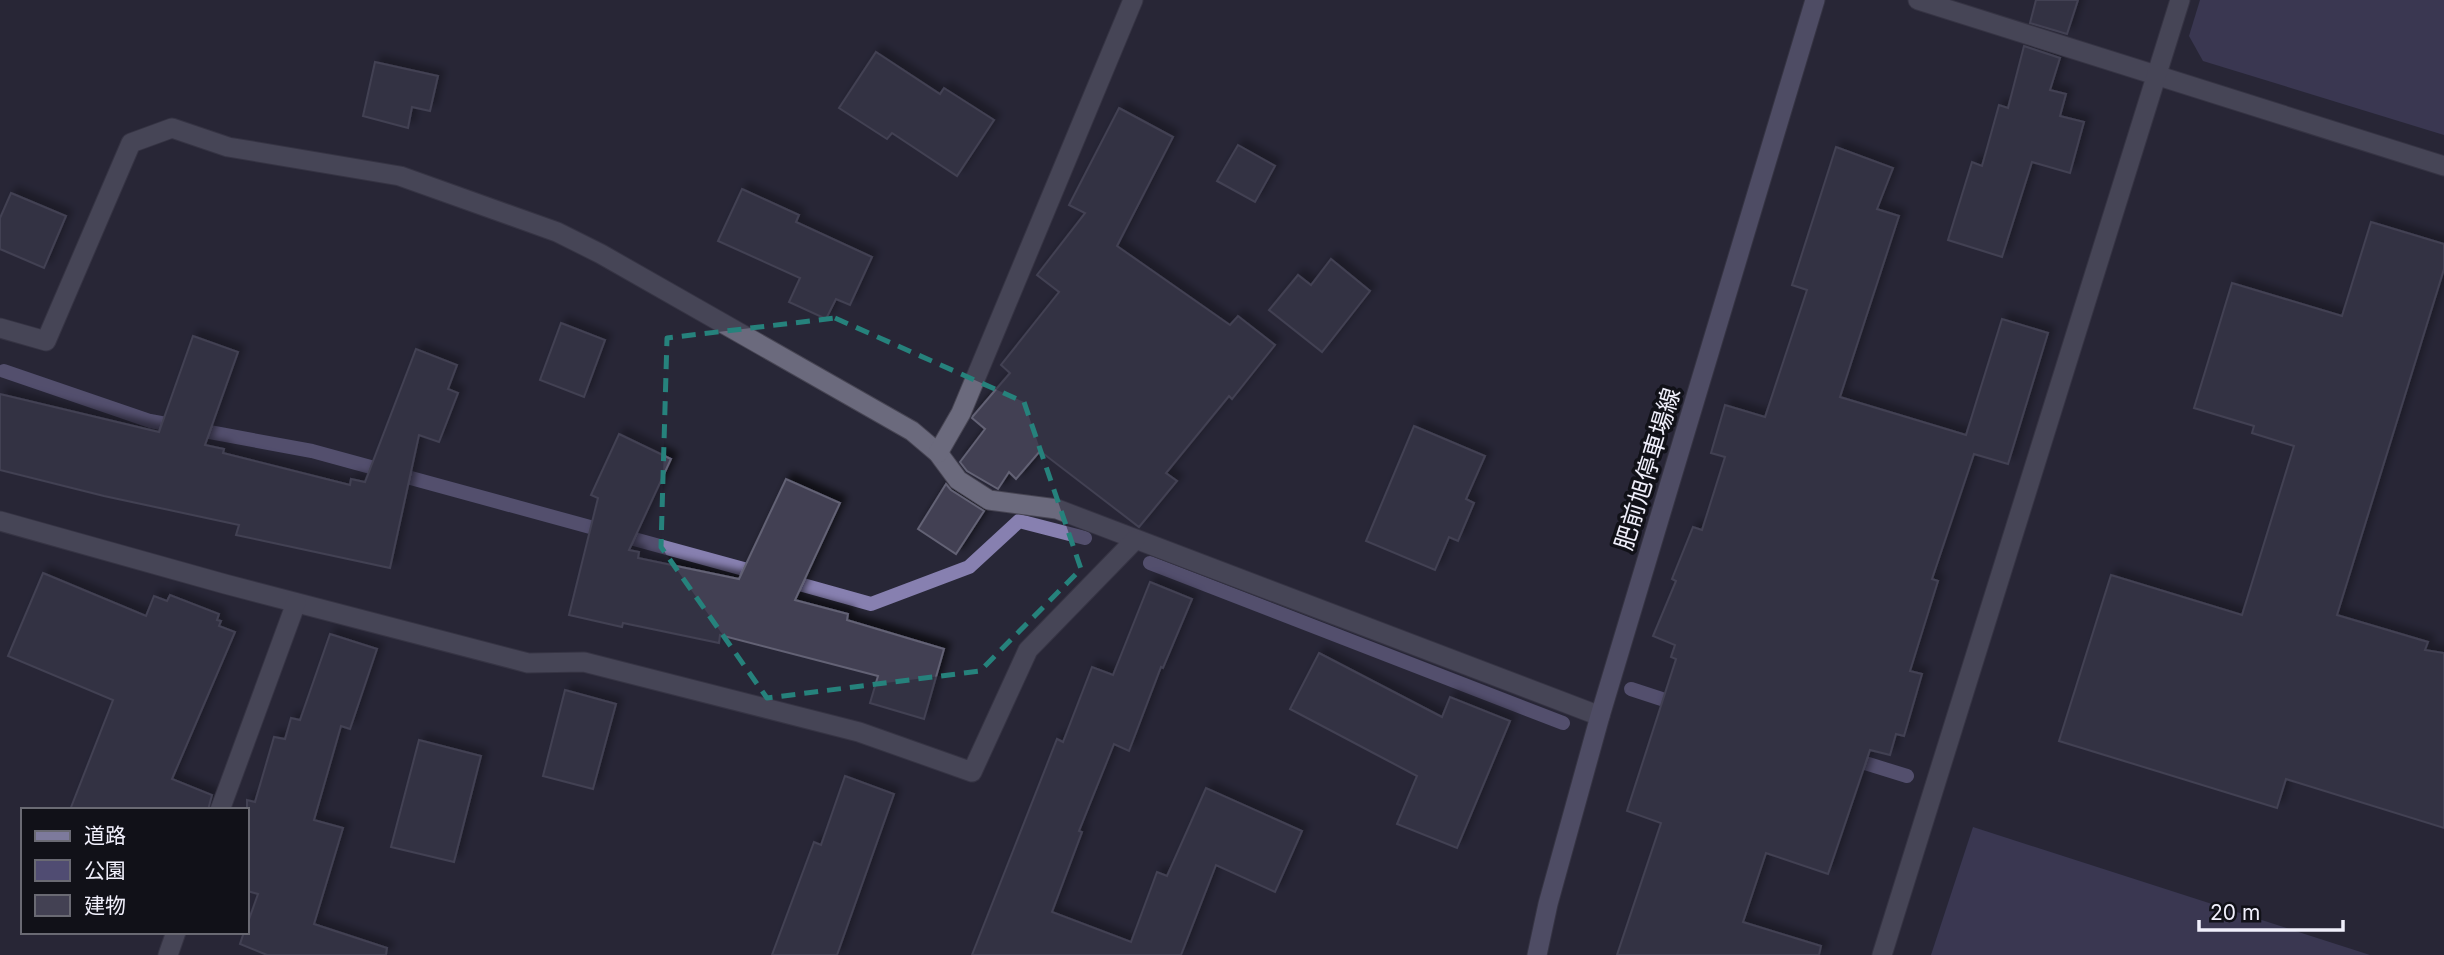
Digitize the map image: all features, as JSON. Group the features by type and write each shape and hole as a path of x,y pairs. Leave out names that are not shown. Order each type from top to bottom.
{"main road":[{"name":"肥前旭停車場線","path":"1536,955 1600,716 1815,0"}],"street":[{"path":"938,453 961,413 1133,0"},
{"path":"1918,0 2444,166"},
{"path":"1882,955 2180,0"},
{"path":"0,328 46,341 131,143 172,128 228,147 400,176 557,232 601,254 912,431 938,453 958,480 989,500 1057,509 1600,716"},
{"path":"0,521 296,603 528,663 584,662 859,732 972,772 1028,650 1135,540"},
{"path":"221,808 296,603"},
{"path":"168,955 175,934"}],"highlighted area":[{"path":"835,318 1024,402 1081,569 980,671 767,698 661,547 667,338"}],"green space":[{"path":"2200,0 2444,0 2444,135 2203,61 2189,36"},
{"path":"1973,827 2370,955 1931,955"}],"building":[{"path":"2036,0 2078,0 2067,34 2030,23"},
{"path":"2024,46 2060,58 2050,90 2066,94 2060,116 2084,122 2070,173 2032,162 2002,257 1948,240 1972,162 1982,166 1999,105 2008,108"},
{"path":"876,52 940,94 944,88 994,120 957,176 892,133 887,139 839,108"},
{"path":"375,62 438,76 430,111 412,107 408,128 363,116"},
{"path":"1119,108 1173,137 1117,246 1230,325 1238,316 1275,345 1232,399 1229,396 1166,473 1177,481 1139,527 1040,451 1016,479 1009,472 998,489 967,471 960,462 985,429 973,416 1010,373 1001,365 1059,292 1037,275 1085,213 1069,205"},
{"path":"1238,145 1275,166 1255,202 1217,181"},
{"path":"1836,147 1893,168 1877,209 1899,216 1840,397 1966,435 2002,319 2048,333 2008,464 1974,454 1932,579 1938,581 1910,671 1922,674 1904,736 1896,734 1890,755 1870,750 1828,874 1766,853 1743,922 1821,946 1819,955 1617,955 1661,823 1627,811 1676,659 1671,657 1675,645 1653,636 1676,581 1672,579 1693,527 1702,530 1725,457 1711,453 1725,405 1765,417 1807,290 1792,285"},
{"path":"742,189 799,215 796,222 872,257 850,305 836,299 826,319 789,302 800,278 718,241"},
{"path":"11,193 66,216 44,268 0,249 0,218"},
{"path":"2371,222 2444,244 2444,269 2337,615 2428,642 2425,650 2444,653 2444,828 2286,779 2277,808 2059,741 2111,575 2242,615 2294,446 2252,433 2254,426 2194,408 2232,283 2342,316"},
{"path":"1331,259 1370,291 1322,352 1269,310 1298,275 1311,285"},
{"path":"561,323 605,340 584,397 540,380"},
{"path":"193,336 238,352 205,445 224,449 223,453 350,485 351,479 365,482 416,349 457,365 448,389 458,393 439,442 419,435 390,568 236,535 239,525 0,470 0,394 159,432"},
{"path":"1414,426 1485,456 1466,499 1474,503 1458,541 1449,537 1435,570 1366,541"},
{"path":"619,434 671,459 629,550 639,552 638,558 739,579 786,479 840,503 795,600 848,614 847,620 944,649 924,719 870,703 878,676 720,635 719,643 569,615 598,498 591,495"},
{"path":"946,484 984,511 956,554 918,529"},
{"path":"43,573 146,616 154,596 167,601 170,595 219,614 219,626 235,632 172,779 212,795 209,808 71,808 113,700 8,656"},
{"path":"1150,582 1192,599 1163,668 1161,667 1129,751 1114,744 1079,831 1082,832 1052,912 1131,942 1157,872 1167,876 1206,788 1302,831 1275,892 1216,865 1181,955 972,955 1057,739 1063,742 1092,667 1113,675"},
{"path":"330,634 377,649 350,729 341,726 314,820 343,828 314,924 387,948 386,955 267,955 240,944 243,934 248,934 248,922 258,894 248,891 247,800 255,802 274,737 285,739 291,718 300,720"},
{"path":"1319,653 1442,717 1450,697 1510,721 1457,848 1397,824 1417,776 1290,709"},
{"path":"565,690 616,704 593,789 543,776"},
{"path":"419,740 481,756 454,862 391,847"},
{"path":"845,776 894,794 837,955 772,955 814,842 821,845"}],"waterway":[{"path":"4,371 150,421 312,451 762,574"},
{"path":"785,580 871,604 969,567 1019,521 1085,538"},
{"path":"1150,563 1563,723"},
{"path":"1631,689 1680,705"},
{"path":"1849,758 1907,776"}]}
